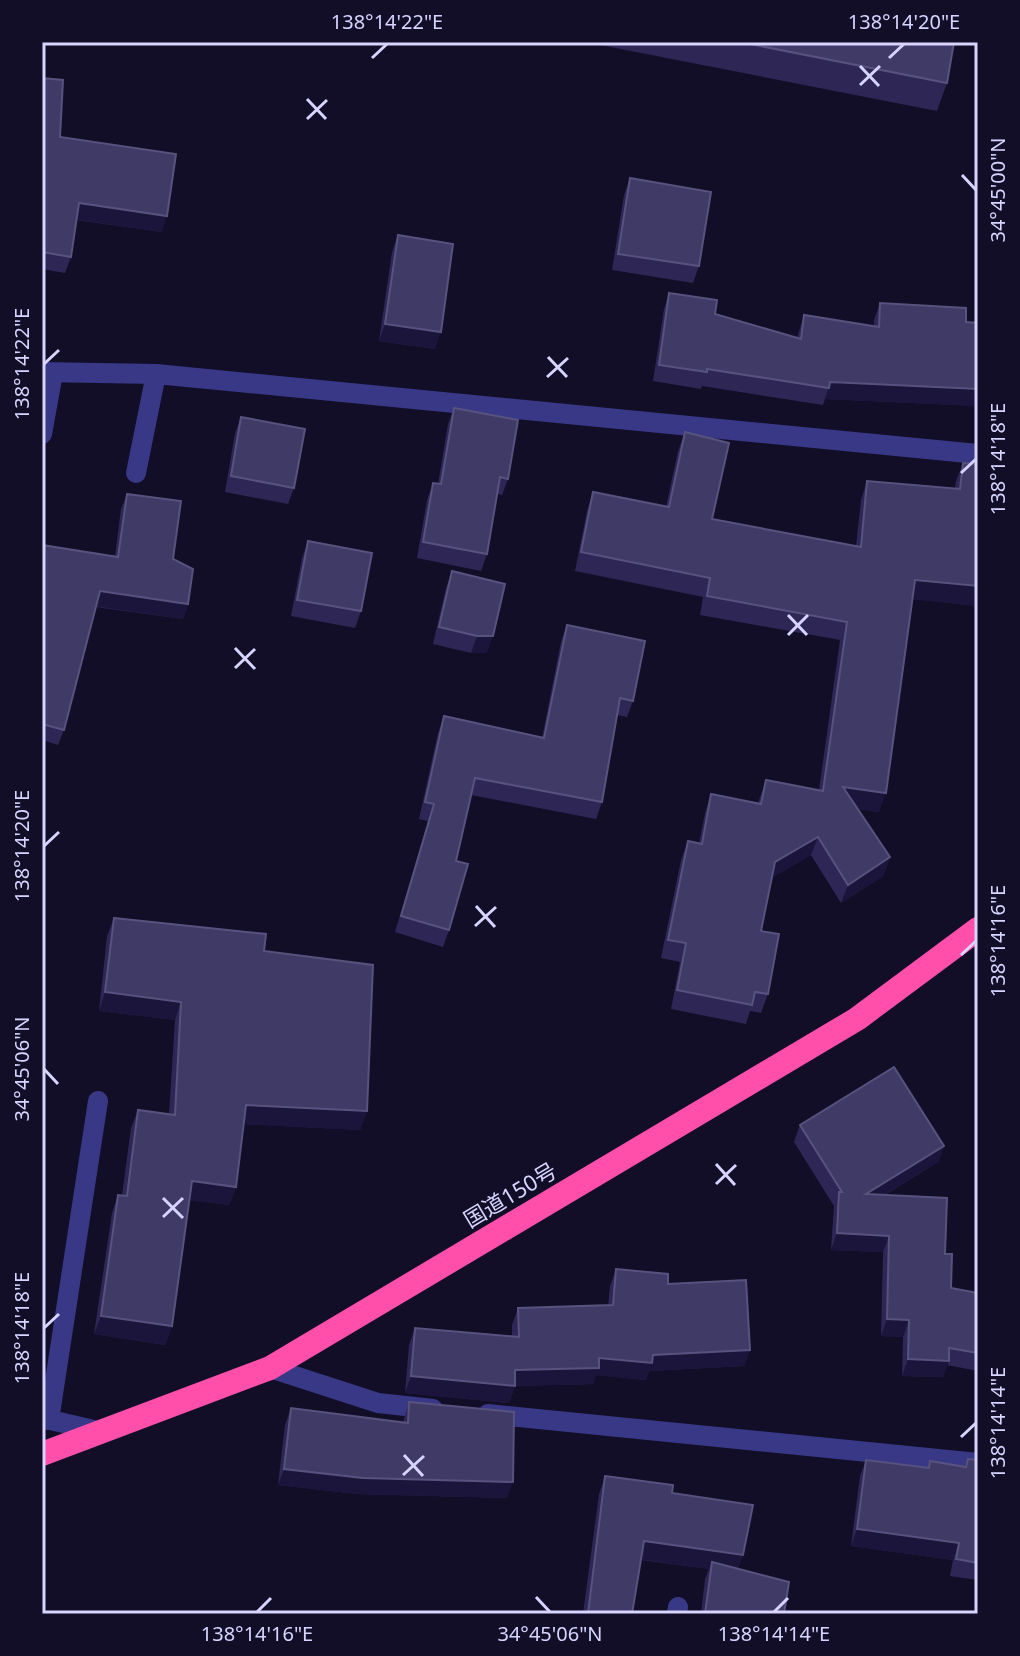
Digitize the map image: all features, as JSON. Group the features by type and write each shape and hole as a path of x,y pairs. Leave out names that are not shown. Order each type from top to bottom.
{"highway":[{"name":"国道150号","path":"42,1454 270,1368 857,1019 978,929"}],"street":[{"path":"42,434 48,372 156,374 978,454"},
{"path":"136,473 156,374"},
{"path":"98,1101 46,1419 102,1432"},
{"path":"270,1368 378,1403 978,1463"}],"building":[{"path":"740,42 954,42 947,83"},
{"path":"42,78 63,80 60,137 176,154 167,216 79,203 71,257 42,252"},
{"path":"630,178 711,192 699,266 618,254"},
{"path":"398,235 453,244 441,332 385,324"},
{"path":"669,293 717,300 715,314 801,339 804,315 879,327 880,303 966,308 966,322 978,323 978,389 830,382 829,388 707,369 707,372 659,365"},
{"path":"454,408 518,420 508,479 500,477 487,554 423,542 433,483 441,484"},
{"path":"241,417 305,429 294,488 231,476"},
{"path":"685,432 729,443 712,519 861,547 867,481 960,489 963,463 978,464 978,586 915,580 886,793 843,787 890,857 848,885 818,837 775,862 761,931 779,934 768,994 755,992 752,1005 677,990 686,943 668,940 688,841 702,844 711,794 761,804 766,780 823,791 847,622 707,596 710,578 581,552 593,492 669,507"},
{"path":"127,494 181,501 173,559 193,569 188,604 100,591 64,730 42,724 42,545 118,557"},
{"path":"308,541 372,553 361,611 297,600"},
{"path":"452,571 505,584 493,636 477,636 439,627"},
{"path":"567,625 645,641 633,701 620,698 602,802 475,778 456,861 468,864 449,930 401,916 434,804 425,802 444,716 544,738"},
{"path":"114,918 266,934 264,951 373,965 367,1111 246,1105 236,1187 192,1181 172,1326 101,1316 118,1195 127,1196 138,1110 175,1115 181,1002 105,992"},
{"path":"894,1067 944,1146 866,1194 947,1198 945,1254 952,1254 951,1288 978,1293 978,1353 949,1348 949,1361 908,1359 909,1320 887,1319 889,1236 837,1233 839,1192 842,1192 800,1125"},
{"path":"616,1269 668,1274 668,1284 746,1280 750,1350 653,1355 652,1363 599,1358 599,1368 515,1370 515,1386 411,1376 415,1328 519,1337 518,1308 613,1305"},
{"path":"409,1402 514,1412 513,1482 363,1478 284,1469 291,1408 408,1423"},
{"path":"968,1459 978,1460 978,1563 956,1559 959,1543 857,1529 866,1460 929,1468 930,1461 966,1467"},
{"path":"605,1476 673,1485 672,1493 753,1505 743,1555 644,1541 632,1614 588,1614"},
{"path":"712,1562 789,1582 784,1614 705,1614"}]}
